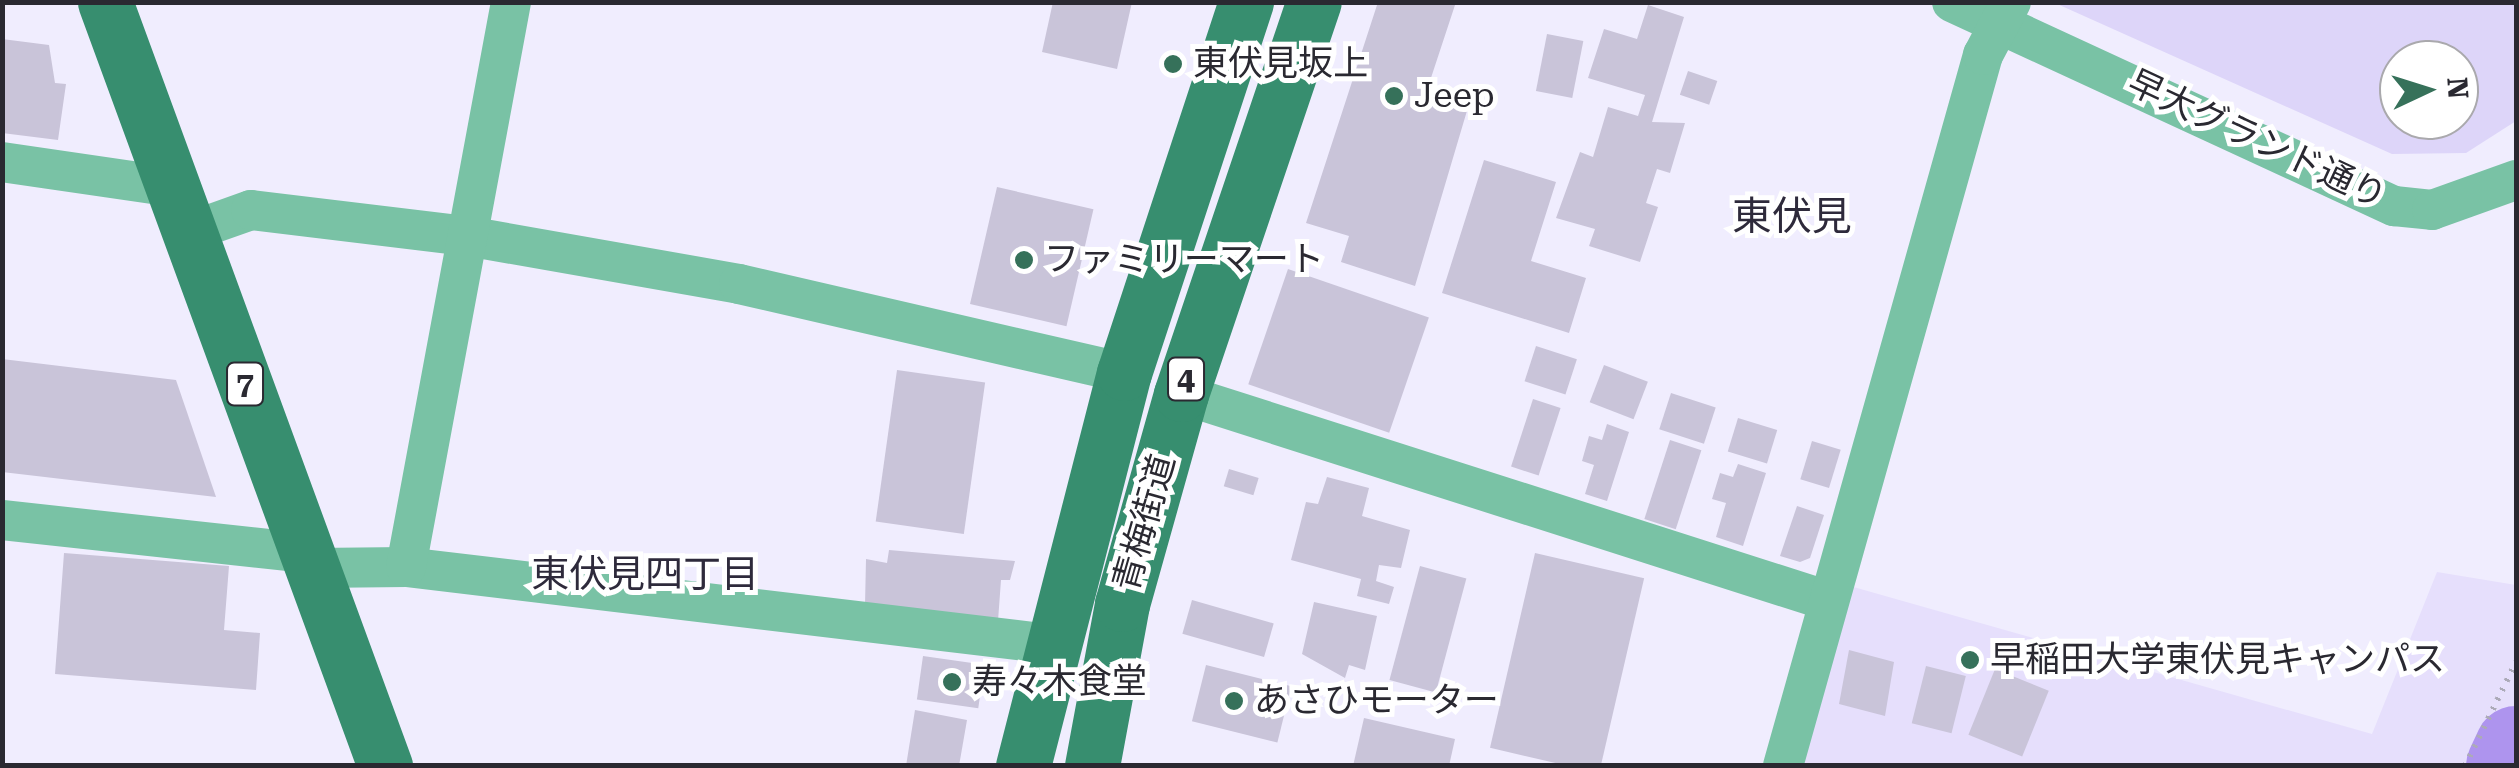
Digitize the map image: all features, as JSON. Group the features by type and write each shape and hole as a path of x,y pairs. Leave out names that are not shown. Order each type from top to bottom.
{"main road":[{"name":"7","path":"105,2 385,766"},
{"name":"青梅街道","path":"1023,766 1050,644 1124,373 1246,2"},
{"name":"青梅街道","path":"1092,766 1122,604 1180,394 1314,2"}],"street":[{"path":"406,567 511,2"},
{"name":"早大グランド通り","path":"1952,2 2008,11 2394,206 2432,210 2516,180"},
{"path":"1783,766 1983,55 2008,11"},
{"path":"2,162 182,210 252,210 467,236 738,284 1124,373"},
{"path":"1180,394 1829,602"},
{"path":"2,520 310,560 406,567 1050,644"}],"path":[{"path":"2465,766 2516,662"}],"shaded area":[{"path":"2055,3 2516,3 2516,121 2466,153 2392,154"},
{"name":"早稲田大学東伏見キャンパス","path":"2437,572 2516,585 2516,765 1801,766 1850,586 2372,734"}],"building":[{"path":"1053,2 1132,2 1117,69 1042,52"},
{"path":"1378,2 1456,2 1427,90 1469,104 1415,286 1341,262 1349,236 1306,223"},
{"path":"1648,5 1684,17 1652,122 1685,123 1670,173 1657,169 1646,203 1658,207 1640,262 1589,246 1595,229 1556,218 1580,152 1593,157 1608,107 1638,116 1645,95 1588,78 1604,29 1637,39"},
{"path":"1547,34 1583,41 1572,98 1536,91"},
{"path":"2,39 49,45 55,83 66,84 58,140 2,133"},
{"path":"1688,71 1717,81 1709,105 1680,95"},
{"path":"1484,160 1556,182 1531,261 1586,278 1569,333 1442,293"},
{"path":"997,187 1093,209 1066,326 970,304"},
{"path":"1288,269 1429,318 1389,433 1248,384"},
{"path":"1536,346 1577,359 1565,394 1525,381"},
{"path":"2,359 176,380 216,497 2,472"},
{"path":"1604,365 1648,382 1634,419 1590,402"},
{"path":"897,370 985,382 964,534 876,522"},
{"path":"1671,393 1716,408 1704,444 1659,429"},
{"path":"1533,399 1561,408 1539,475 1511,467"},
{"path":"1738,418 1777,430 1767,463 1728,451"},
{"path":"1607,424 1629,432 1607,501 1585,494 1594,465 1582,461 1589,436 1602,440"},
{"path":"1670,440 1701,450 1676,529 1644,519"},
{"path":"1812,441 1841,450 1829,488 1800,479"},
{"path":"1738,464 1766,473 1743,546 1716,537 1726,503 1712,499 1720,473 1733,477"},
{"path":"1229,469 1259,478 1253,495 1224,486"},
{"path":"1327,477 1369,488 1362,516 1410,530 1401,568 1379,565 1376,581 1394,587 1389,604 1357,596 1361,579 1291,560 1306,502 1318,504"},
{"path":"1797,506 1824,515 1810,558 1800,562 1780,556"},
{"path":"889,550 1015,561 1010,580 1001,580 998,621 865,605 866,559 887,563"},
{"path":"64,553 229,566 224,630 260,633 256,690 55,674"},
{"path":"1535,553 1644,578 1601,766 1569,766 1490,748"},
{"path":"1420,566 1466,578 1436,692 1389,680"},
{"path":"1192,600 1274,623 1264,657 1182,634"},
{"path":"1314,602 1377,616 1365,670 1349,665 1345,678 1302,654"},
{"path":"1849,650 1894,662 1885,716 1839,704"},
{"path":"923,656 984,665 978,708 917,700"},
{"path":"1206,665 1291,686 1277,743 1192,721"},
{"path":"1926,666 1966,676 1952,733 1912,723"},
{"path":"1995,669 2049,691 2022,757 1968,735"},
{"path":"915,710 967,720 959,766 906,766"},
{"path":"1364,718 1455,739 1449,766 1353,766"}],"waterway":[{"path":"2507,766 2516,747"}],"place":[{"name":"東伏見坂上","path":"1173,64"},
{"name":"Jeep","path":"1394,96"},
{"name":"ファミリーマート","path":"1024,260"},
{"name":"早稲田大学東伏見キャンパス","path":"1970,660"},
{"name":"寿々木食堂","path":"952,682"},
{"name":"あさひモーター","path":"1234,701"}],"district":[{"name":"東伏見","path":"1792,217"},
{"name":"東伏見四丁目","path":"645,575"}]}
